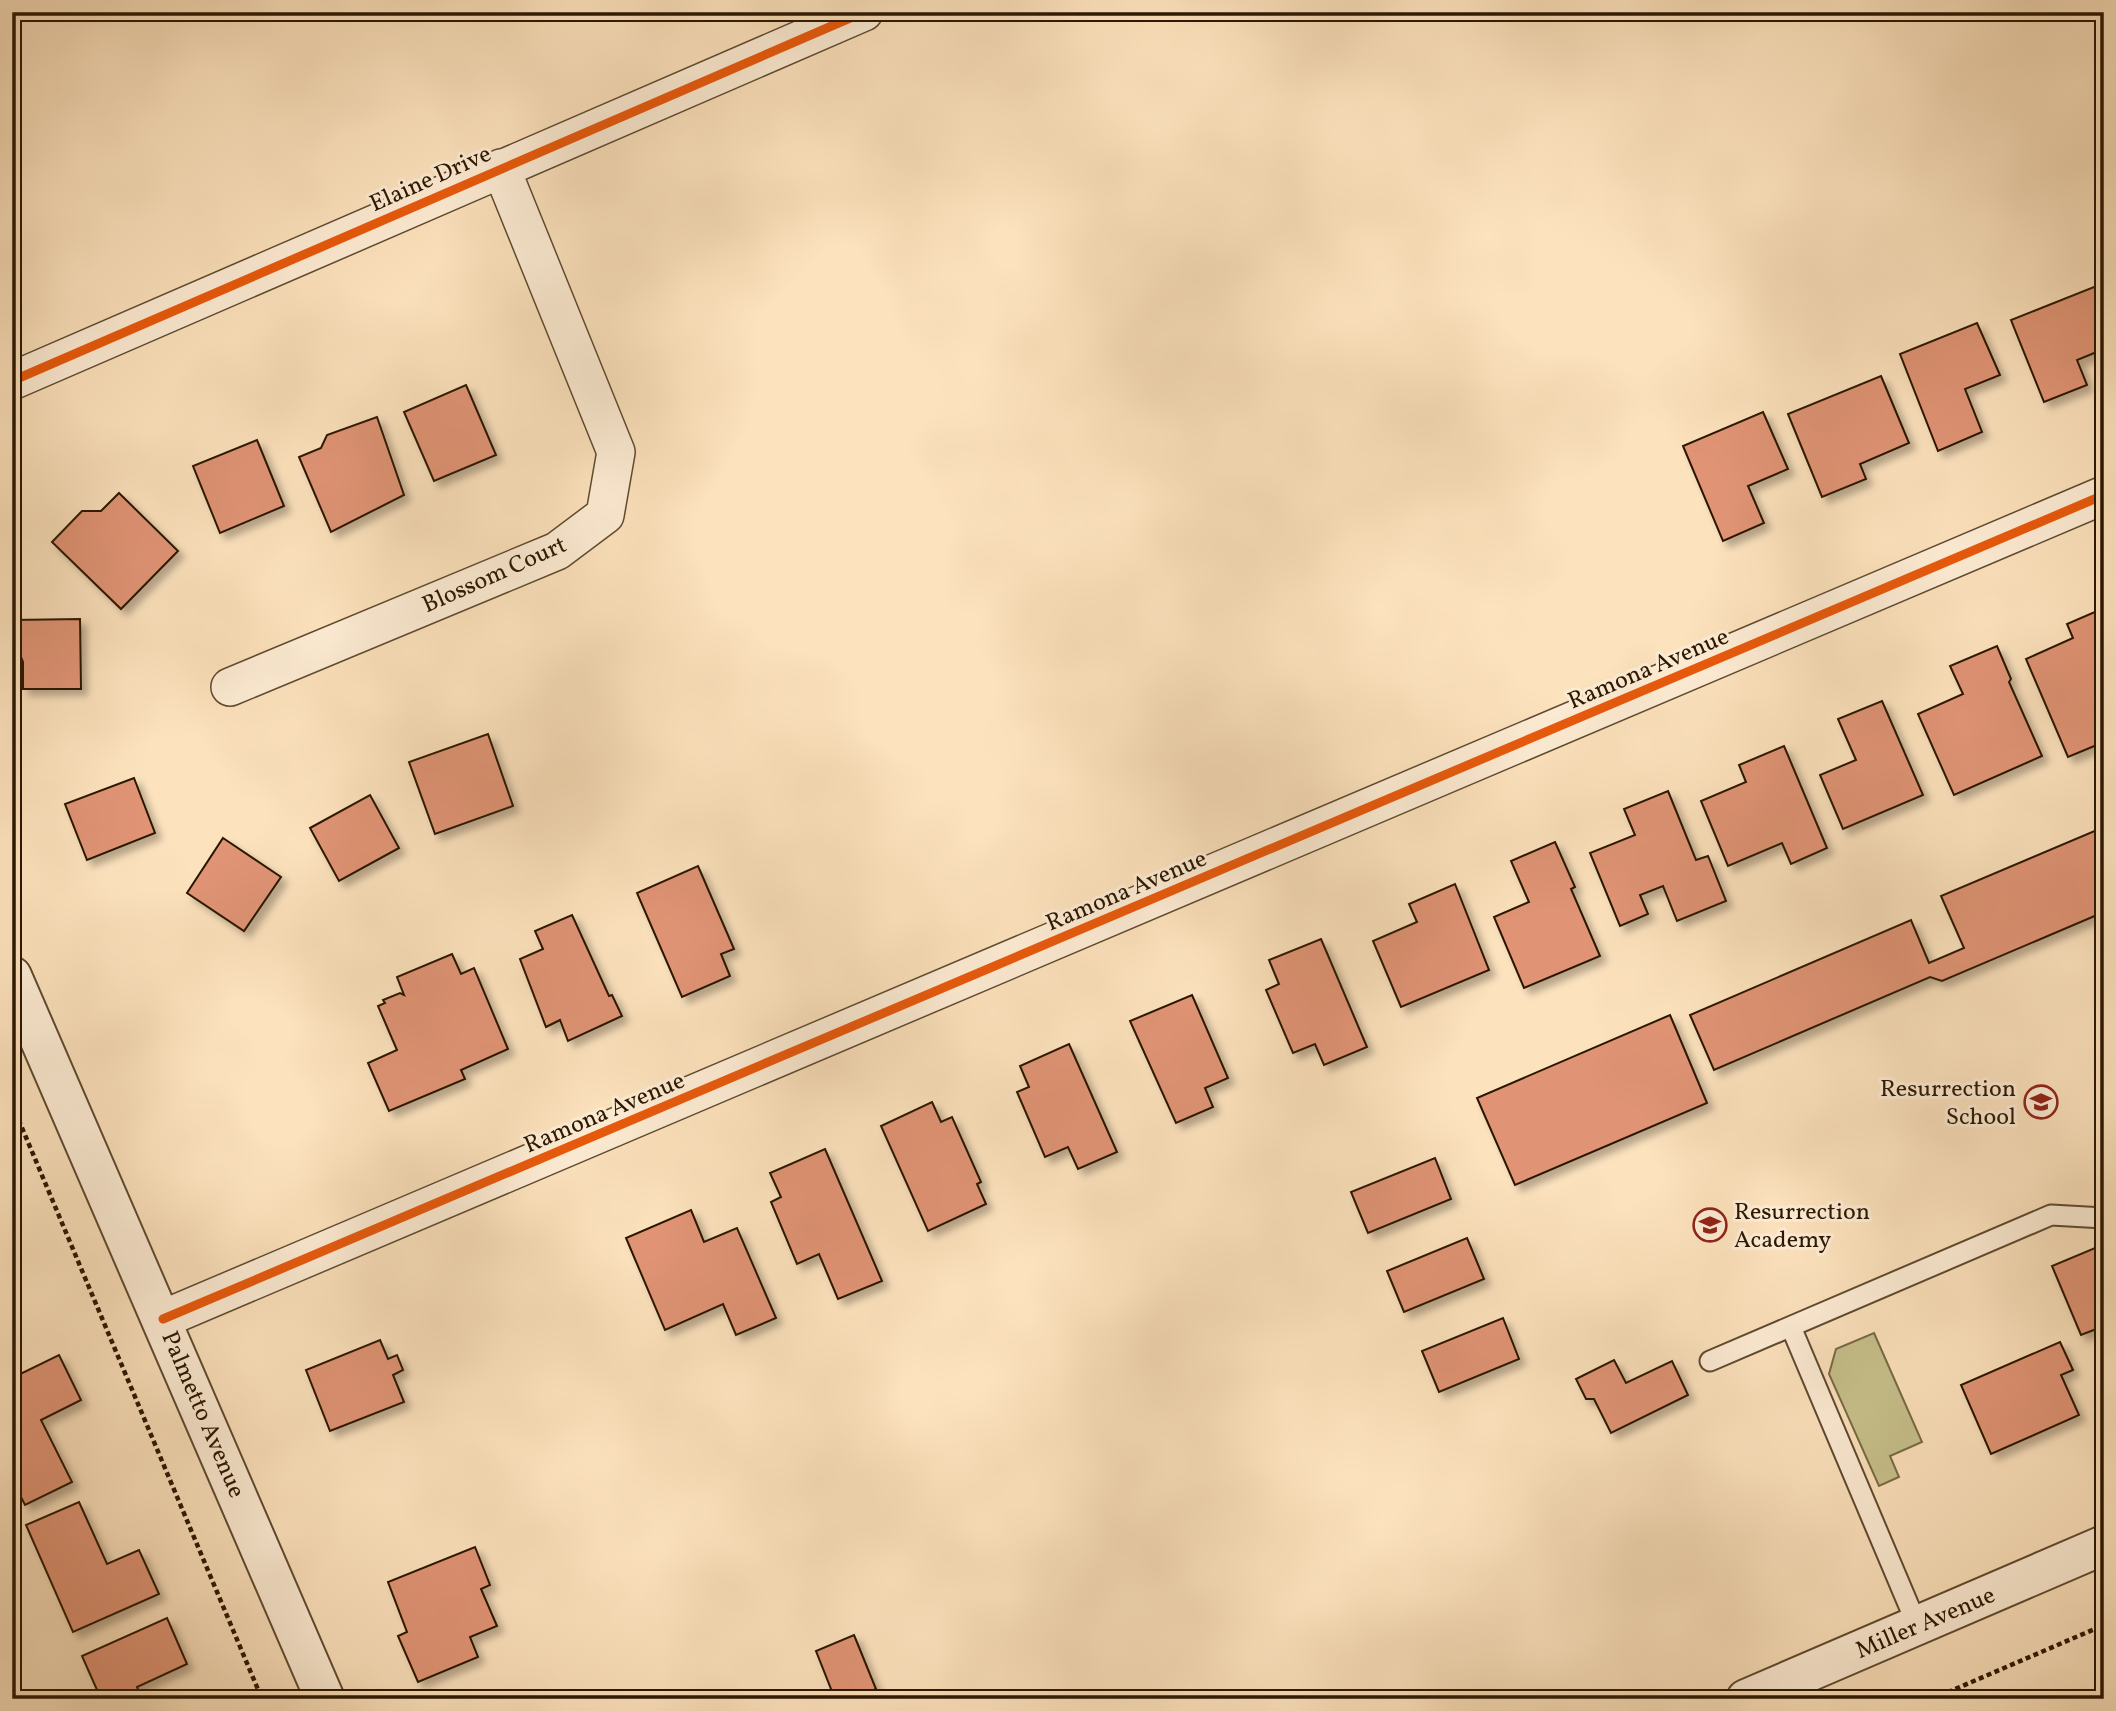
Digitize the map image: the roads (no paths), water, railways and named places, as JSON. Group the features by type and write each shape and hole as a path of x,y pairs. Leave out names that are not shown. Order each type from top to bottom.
{"street":[{"name":"Elaine Drive","path":"12,381 864,12"},
{"name":"Blossom Court","path":"230,687 557,551 605,515 616,452 501,168"},
{"name":"Ramona Avenue","path":"163,1320 2104,495"},
{"name":"Palmetto Avenue","path":"12,975 325,1699"},
{"name":"Miller Avenue","path":"1746,1699 2104,1545"}],"lane":[{"path":"1710,1361 2052,1215 2104,1218"},
{"path":"1791,1327 1917,1625"}],"place":[{"name":"Resurrection School","path":"2041,1102"},
{"name":"Resurrection Academy","path":"1710,1225"}]}
